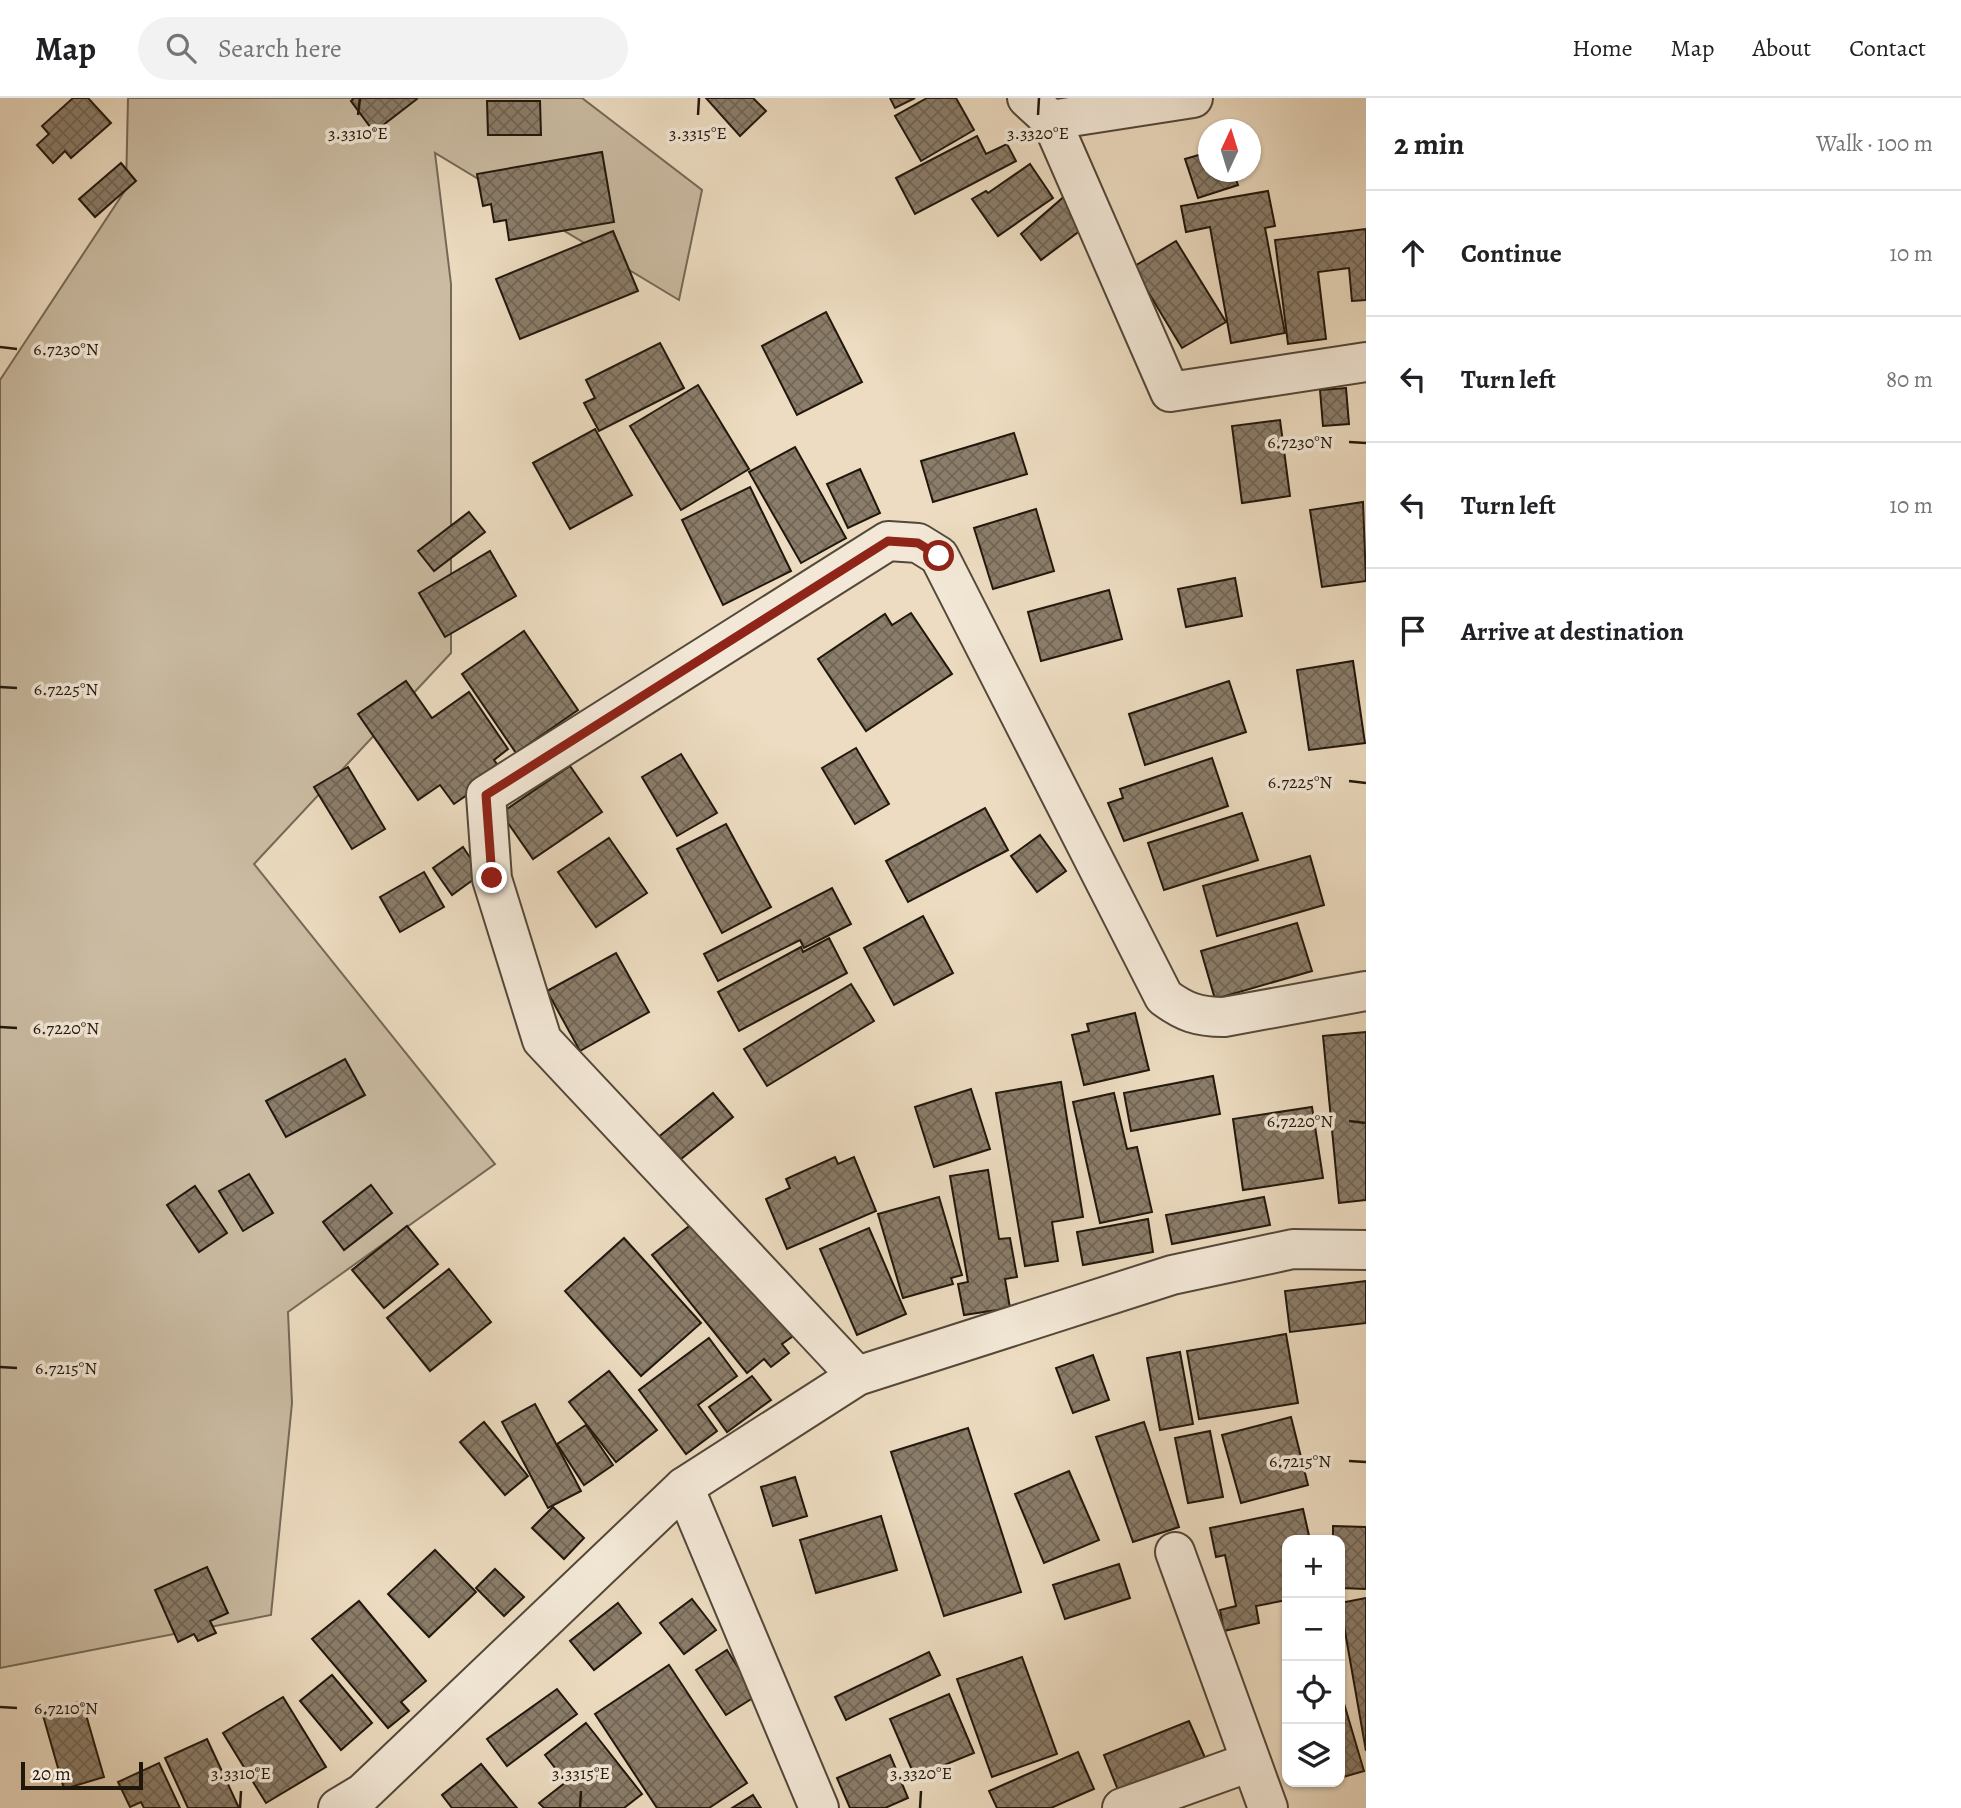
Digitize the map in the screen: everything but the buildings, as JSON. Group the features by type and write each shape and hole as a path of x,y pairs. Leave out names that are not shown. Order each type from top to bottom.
{"street":[{"path":"1193,98 1039,109 1170,393 1366,362"},
{"path":"857,1376 542,1040 492,878 486,795 888,541 918,543 939,556 1164,997 1182,1010 1200,1017 1224,1017 1366,991"},
{"path":"357,1803 684,1487 857,1376 1172,1275 1293,1249 1366,1250"},
{"path":"684,1487 819,1808"},
{"path":"1175,1552 1268,1808"},
{"path":"1122,1808 1250,1762"}],"shaded area":[{"path":"128,98 582,98 702,190 679,300 435,153 451,284 451,653 254,864 495,1164 288,1312 292,1403 271,1615 0,1668 0,380 126,189"}],"route":[{"path":"492,878 486,795 888,541 918,543 939,556"}]}
